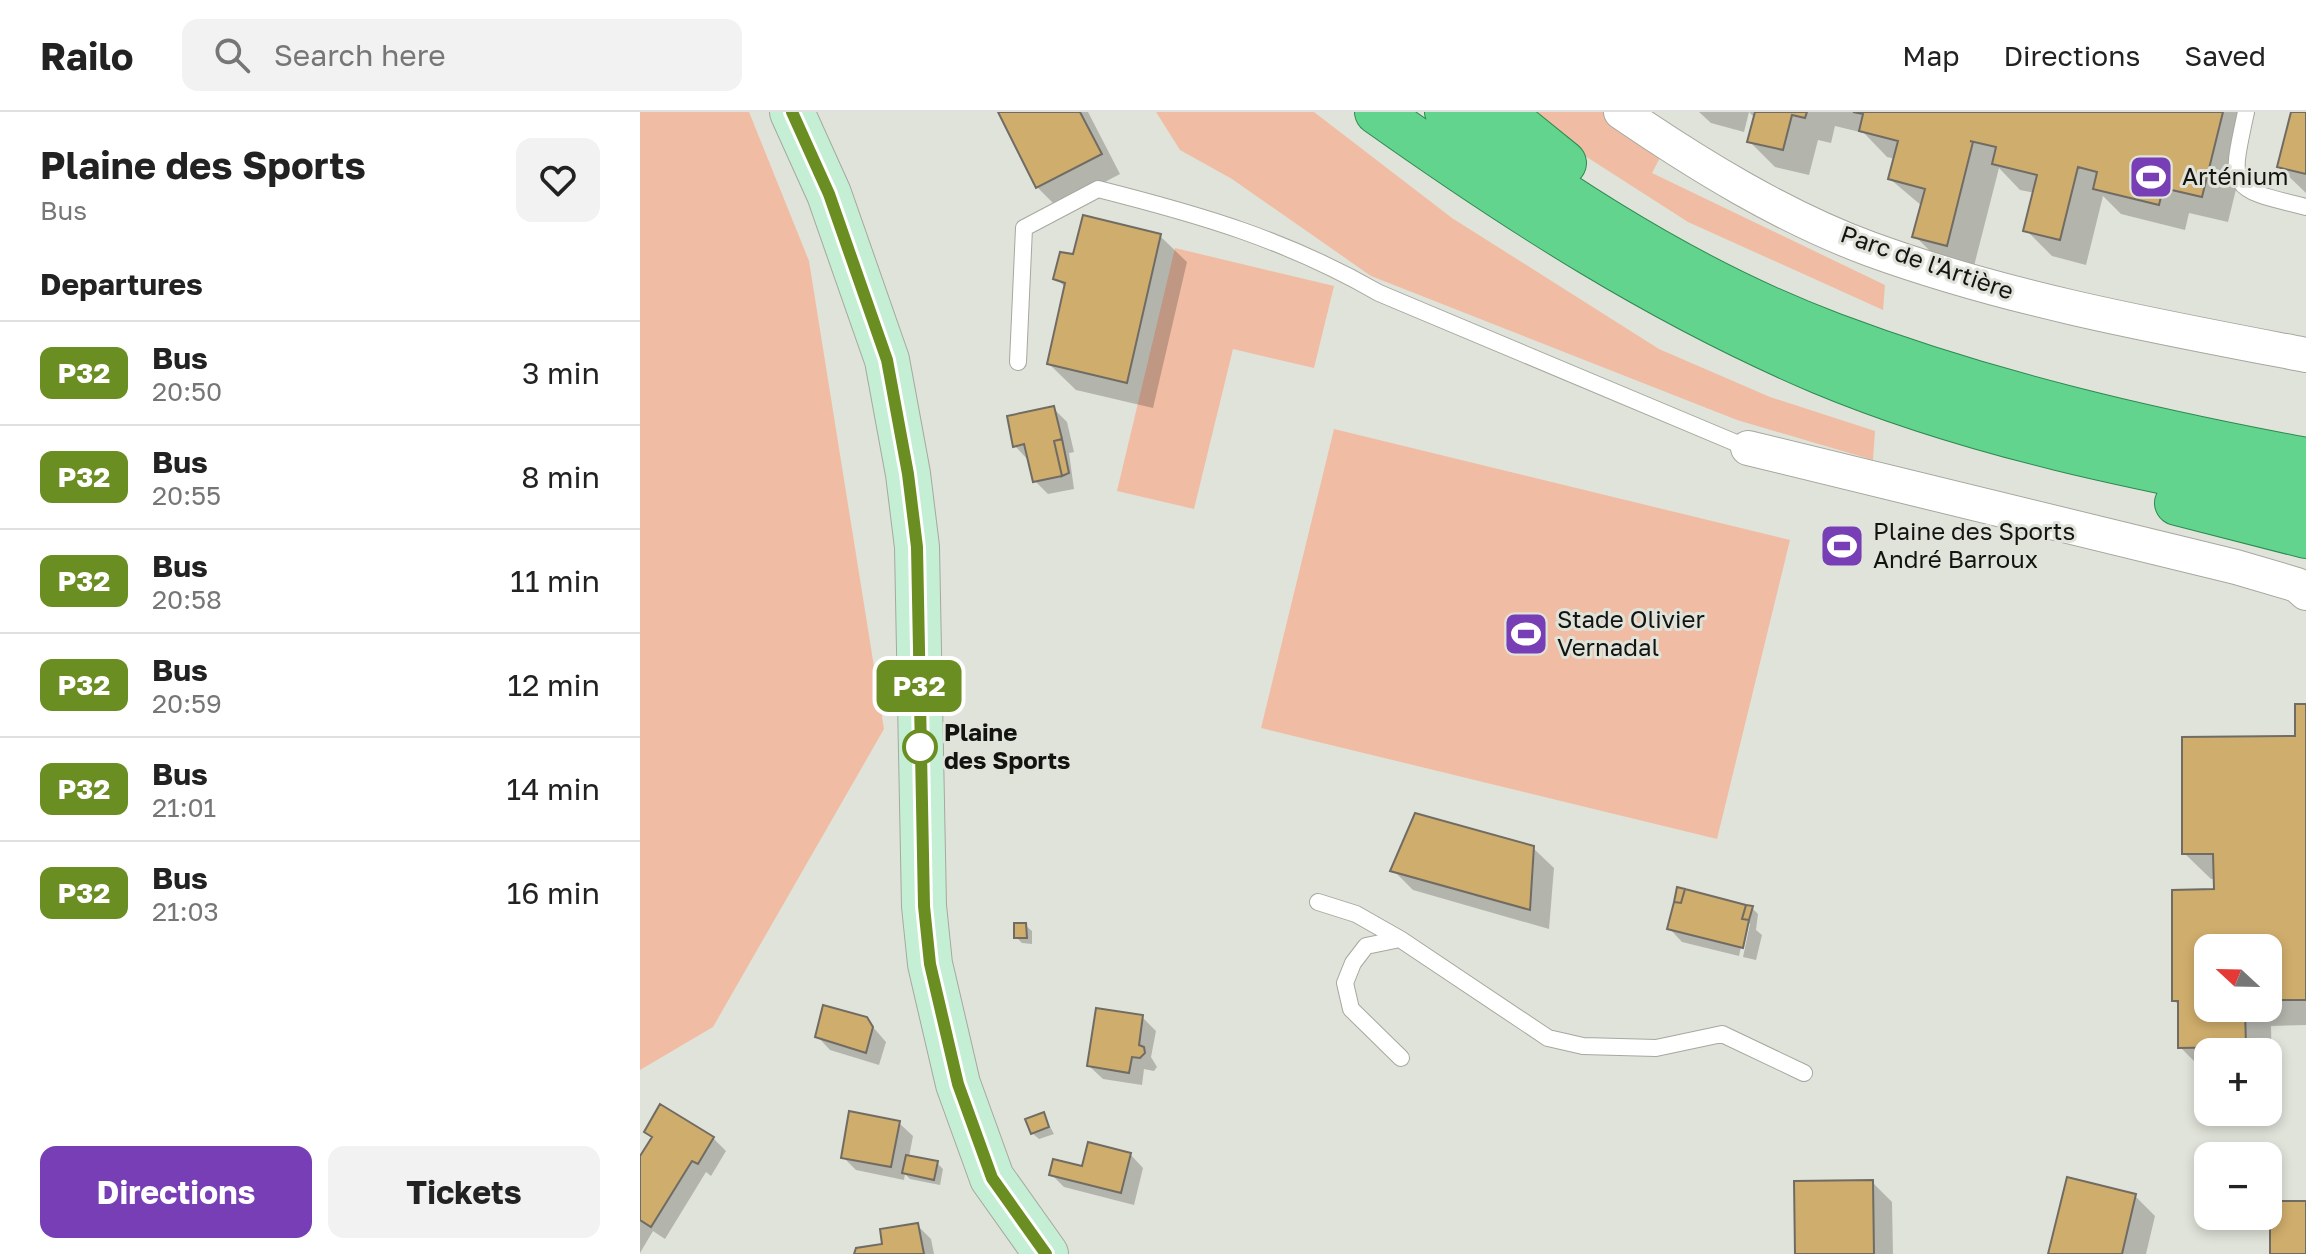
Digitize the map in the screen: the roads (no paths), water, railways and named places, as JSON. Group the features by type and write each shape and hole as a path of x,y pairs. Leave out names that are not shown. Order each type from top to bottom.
{"highway":[{"path":"1377,112 1488,190 1609,267 1821,372 1946,417 2120,462 2306,500"},
{"path":"1447,112 1502,153 1640,240 1756,301 1832,335 2020,397 2170,435 2306,460"},
{"path":"1501,112 1550,154 1719,255 1815,299 1832,335"},
{"path":"1946,417 1967,448 2306,536"}],"main road":[{"path":"792,112 829,194 887,360 908,474 917,547 924,906 930,964 958,1084 992,1178 1046,1254"}],"street":[{"name":"Parc de l'Artière","path":"1621,112 1766,200 1868,248 1988,288 2306,355"},
{"path":"1748,448 2236,567 2297,585 2306,593"}],"lane":[{"path":"2246,112 2234,167 2239,184 2251,193 2306,207"},
{"path":"1018,362 1024,228 1098,189 1211,217 1324,261 1379,293 1748,448"},
{"path":"1318,902 1356,914 1400,939 1548,1038 1583,1046 1656,1048 1722,1034 1804,1073"},
{"path":"1400,939 1366,946 1353,963 1345,983 1351,1009 1401,1058"}],"place":[{"name":"Arténium","path":"2151,177"},
{"name":"Plaine des Sports André Barroux","path":"1842,546"},
{"name":"Stade Olivier Vernadal","path":"1526,634"},
{"name":"Plaine des Sports","path":"920,747"}]}
